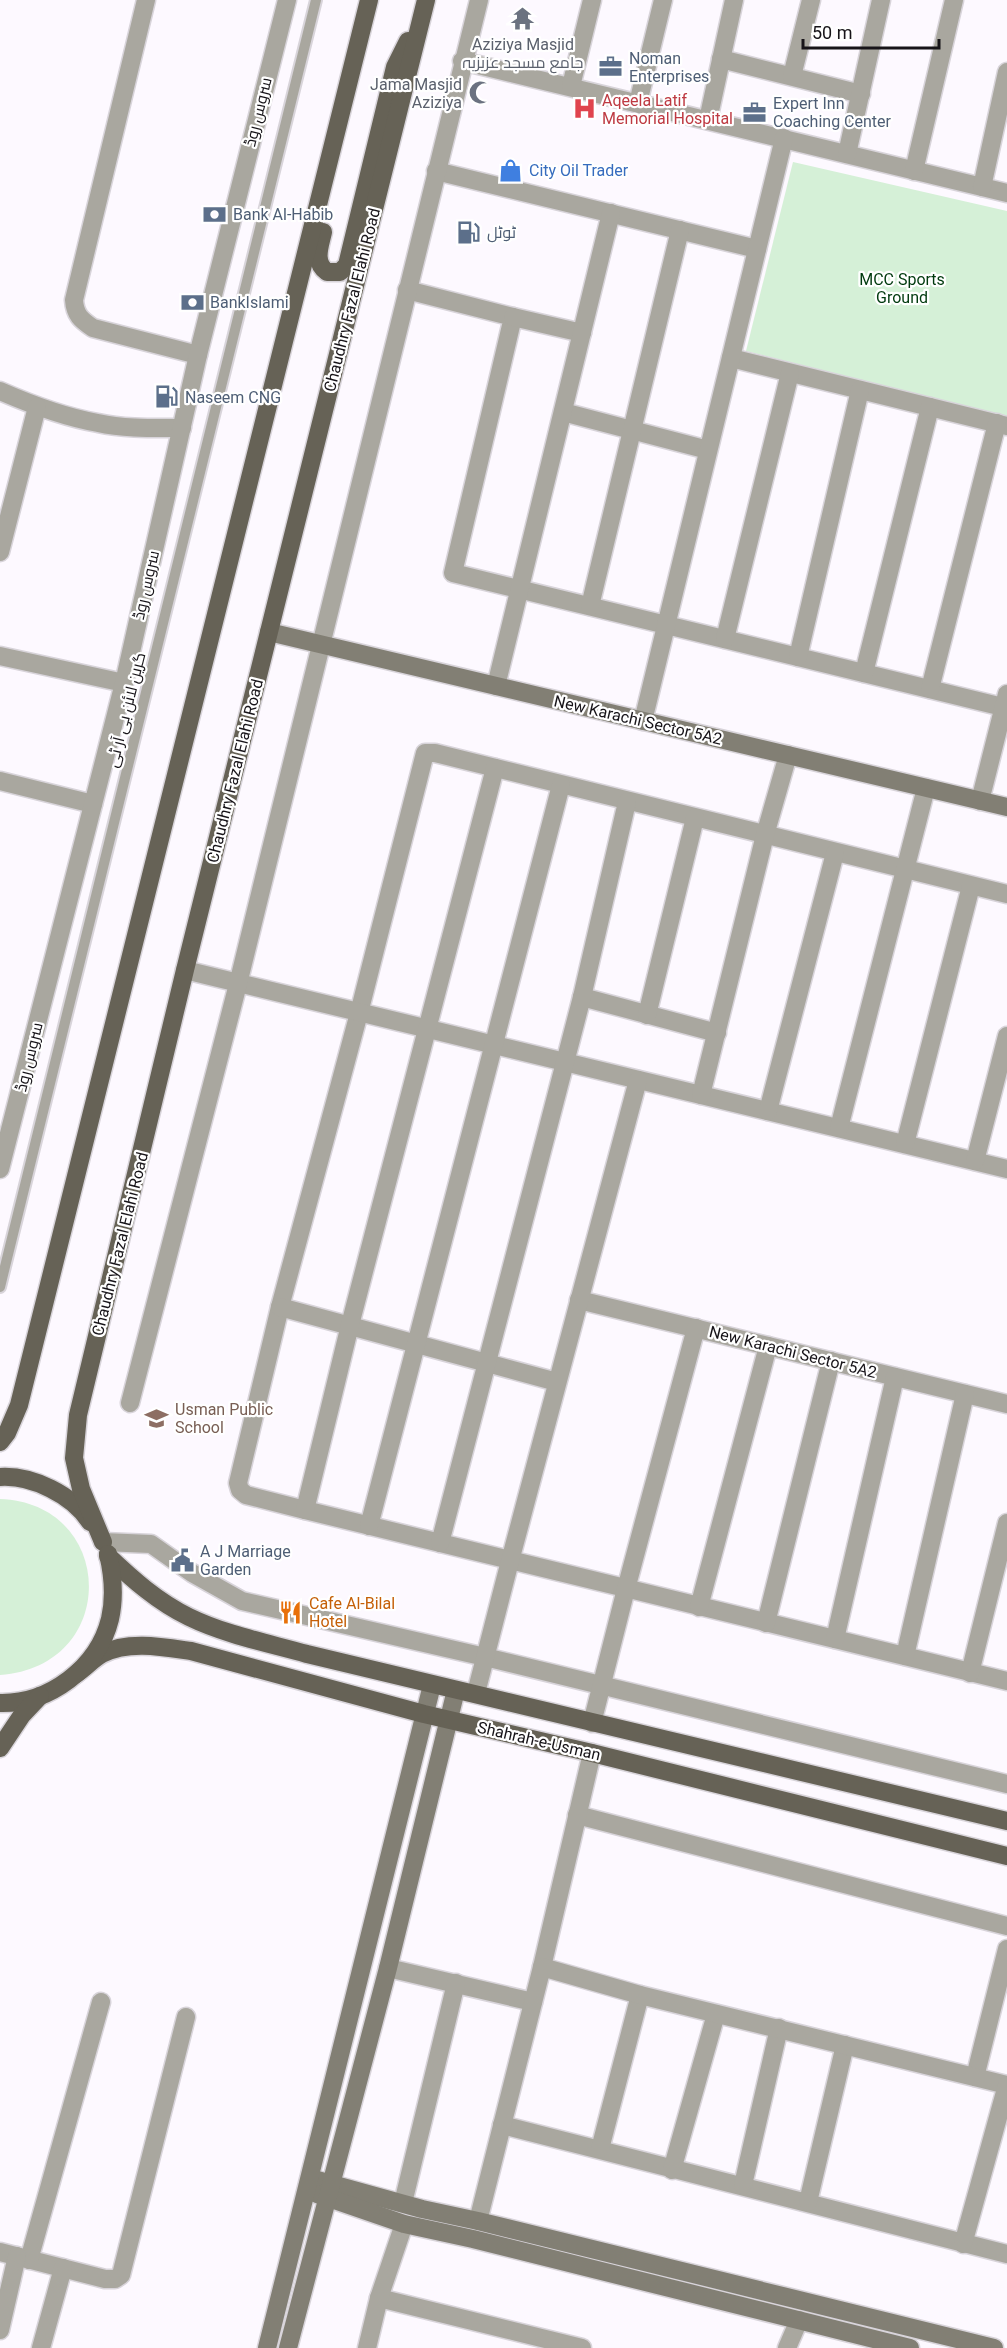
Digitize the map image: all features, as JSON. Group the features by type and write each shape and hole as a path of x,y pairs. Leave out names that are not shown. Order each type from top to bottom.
{"main road":[{"path":"370,0 366,56 319,251 320,265 331,273 340,272 347,265 395,67 425,5"},
{"path":"0,1442 7,1433 19,1405 370,0"},
{"name":"Chaudhry Fazal Elahi Road","path":"106,1549 81,1489 74,1458 78,1415 185,970 425,5"},
{"path":"0,1477 36,1482 64,1496 87,1516 106,1549 114,1588 110,1620 97,1649 76,1674 59,1687 40,1696 12,1703 0,1703"},
{"name":"Shahrah-e-Usman","path":"106,1549 131,1578 188,1617 221,1630 307,1654 1007,1821"},
{"name":"Shahrah-e-Usman","path":"76,1674 103,1653 129,1647 161,1646 191,1651 424,1714 592,1753 1007,1856"},
{"path":"0,1748 17,1722 40,1696"}],"street":[{"path":"146,0 74,300 75,311 81,320 93,328 198,355"},
{"name":"سروس روڈ","path":"0,1169 124,683 198,355 286,0"},
{"path":"130,1403 238,984 462,61 479,0"},
{"path":"571,86 592,0"},
{"path":"638,103 663,0"},
{"path":"708,120 734,0"},
{"path":"792,76 811,0"},
{"path":"847,154 881,0"},
{"path":"914,171 954,0"},
{"path":"722,59 861,94"},
{"path":"462,61 1007,193"},
{"path":"982,187 1007,72"},
{"path":"643,721 784,138"},
{"path":"436,171 757,249"},
{"path":"496,686 611,213"},
{"path":"590,606 680,230"},
{"path":"407,291 582,333"},
{"path":"513,317 453,573 930,689 1006,703 980,801"},
{"path":"730,358 1002,424 930,689"},
{"path":"725,639 790,373"},
{"path":"798,657 860,390"},
{"path":"0,391 37,407 98,424 136,428 182,428"},
{"path":"0,552 37,407"},
{"path":"864,673 930,407"},
{"path":"562,412 708,450"},
{"name":"New Karachi Sector 5A2","path":"269,632 1007,807"},
{"path":"0,656 124,683"},
{"path":"1007,894 435,753 425,753 360,1013 280,1307 238,1483 240,1490 246,1495 1007,1682"},
{"path":"701,1095 765,835 788,755"},
{"path":"304,1510 495,768"},
{"path":"0,781 93,804"},
{"path":"369,1526 561,785"},
{"path":"839,1128 926,788"},
{"path":"440,1543 582,997 627,802"},
{"path":"647,1015 695,818"},
{"path":"768,1111 835,853"},
{"path":"905,1144 971,886"},
{"path":"185,970 1007,1169"},
{"path":"582,997 717,1033"},
{"path":"975,1161 1007,1036"},
{"path":"477,1694 485,1656 638,1080"},
{"name":"New Karachi Sector 5A2","path":"579,1299 1007,1404"},
{"path":"280,1307 557,1382"},
{"path":"592,1722 696,1328"},
{"path":"699,1607 768,1346"},
{"path":"766,1623 831,1361"},
{"path":"835,1640 895,1377"},
{"path":"905,1656 965,1394"},
{"path":"970,1673 1007,1523"},
{"path":"106,1549 151,1544 192,1573 242,1601 485,1656 1007,1784"},
{"path":"267,2348 432,1684"},
{"path":"288,2348 388,1968 456,1690"},
{"path":"478,2220 542,1967 592,1753"},
{"path":"577,1815 1007,1926"},
{"path":"975,2077 1007,1949"},
{"path":"542,1967 640,1995 1007,2085 963,2244"},
{"path":"388,1968 533,2002"},
{"path":"402,2203 456,1983"},
{"path":"600,2149 640,1995"},
{"path":"0,2330 15,2256 101,2002"},
{"path":"672,2170 716,2014"},
{"path":"15,2256 105,2279 121,2275 186,2017"},
{"path":"743,2185 779,2028"},
{"path":"808,2202 845,2045"},
{"path":"502,2125 1007,2254"},
{"path":"308,2184 330,2191 404,2224 799,2320 871,2344 910,2348"},
{"path":"330,2191 402,2203 478,2220 994,2348"},
{"path":"367,2348 379,2298 404,2224"},
{"path":"40,2348 63,2268"},
{"path":"379,2298 582,2348"},
{"path":"787,2348 799,2320"}],"lane":[{"name":"گرین لائن بی آر ٹی","path":"0,1287 316,0"}],"green space":[{"name":"MCC Sports Ground","path":"793,162 1007,211 1007,417 746,351"},
{"path":"0,1499 38,1507 66,1527 83,1554 89,1585 84,1616 67,1644 39,1665 0,1675"}],"place":[{"name":"Aziziya Masjid جامع مسجد عزیزیہ","path":"523,19"},
{"name":"Noman Enterprises","path":"611,67"},
{"name":"Jama Masjid Aziziya","path":"480,93"},
{"name":"Aqeela Latif Memorial Hospital","path":"584,109"},
{"name":"Expert Inn Coaching Center","path":"755,112"},
{"name":"City Oil Trader","path":"511,170"},
{"name":"Bank Al-Habib","path":"215,214"},
{"name":"ٹوٹل","path":"469,232"},
{"name":"BankIslami","path":"192,302"},
{"name":"Naseem CNG","path":"167,397"},
{"name":"Usman Public School","path":"157,1418"},
{"name":"A J Marriage Garden","path":"182,1560"},
{"name":"Cafe Al-Bilal Hotel","path":"291,1612"}]}
